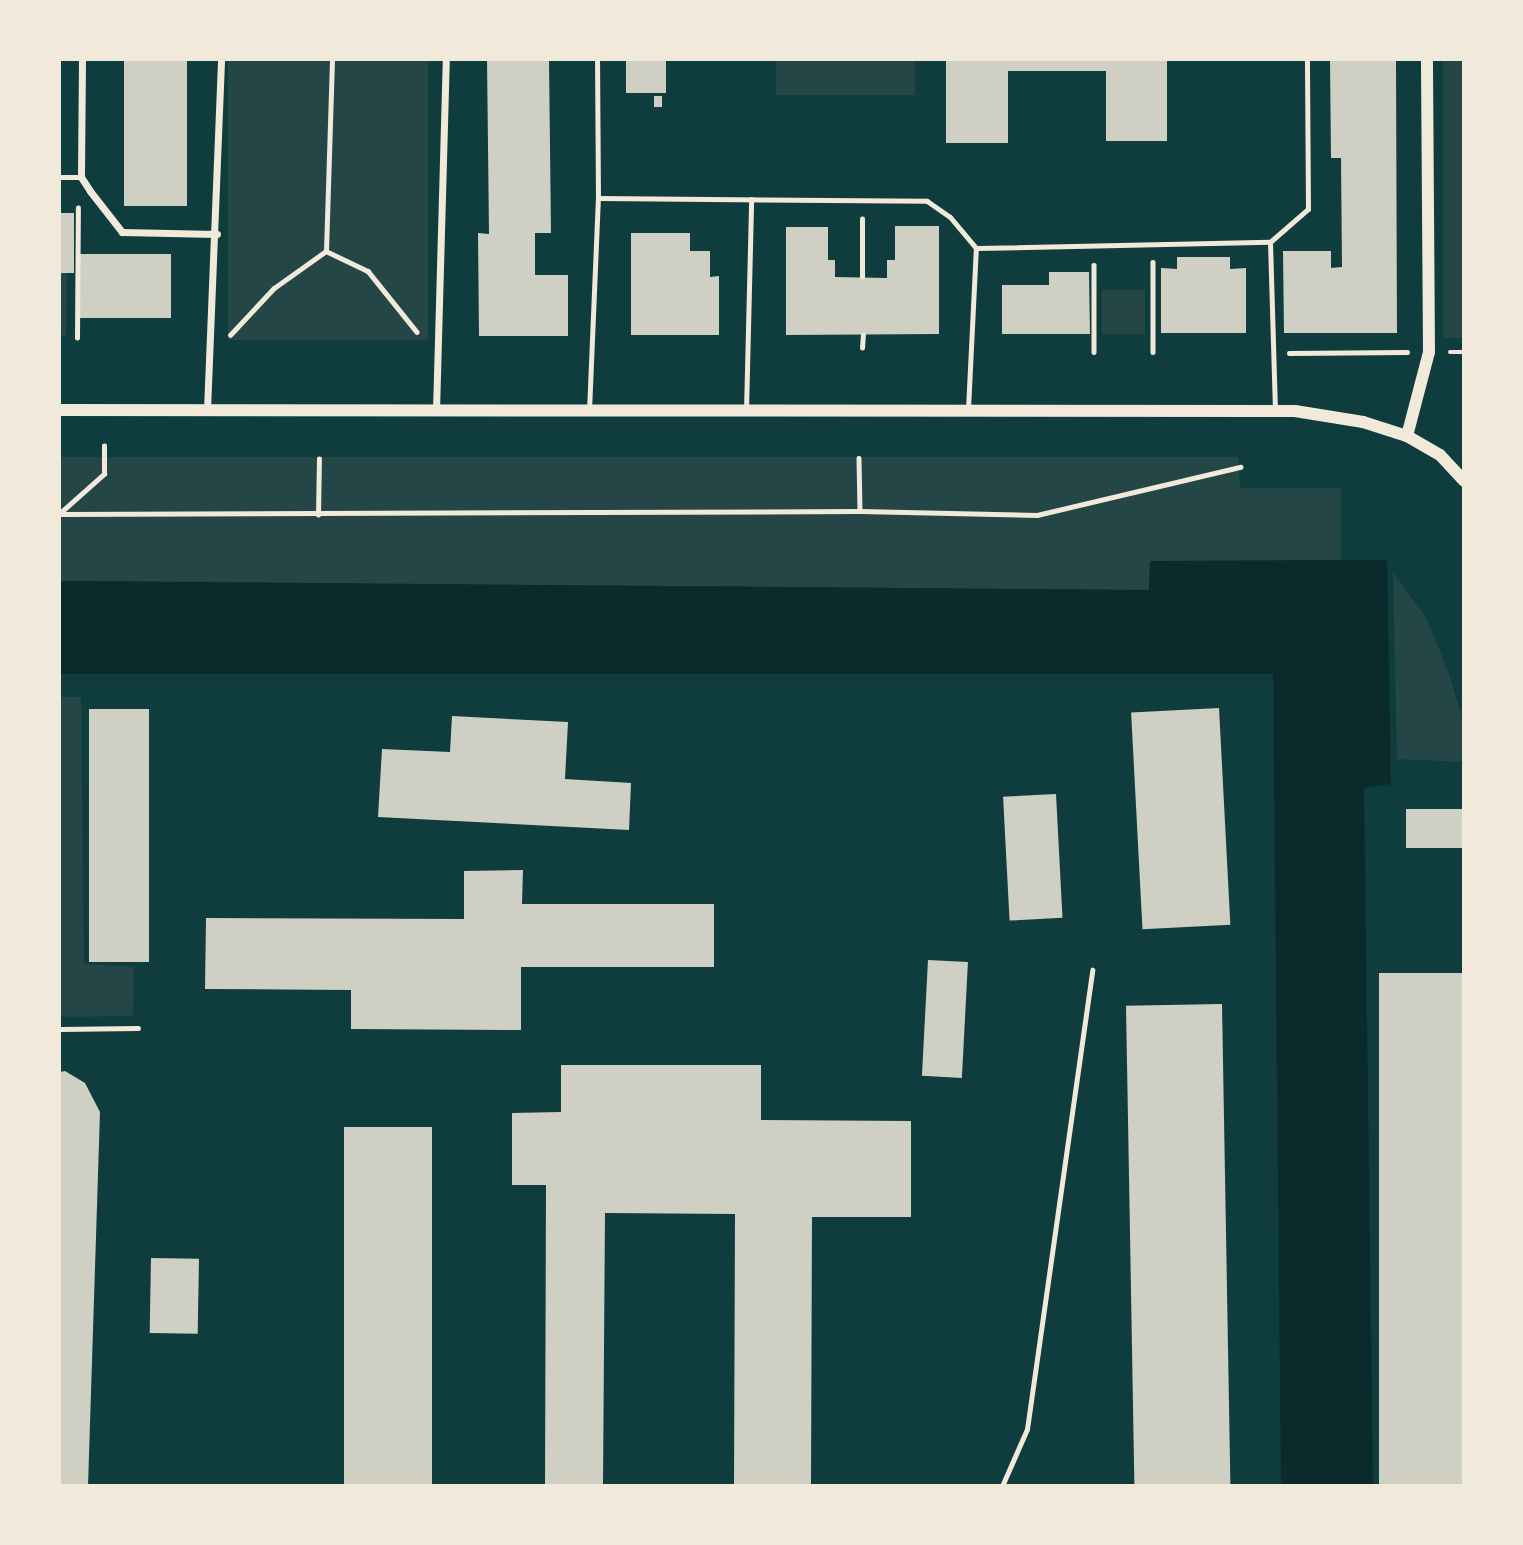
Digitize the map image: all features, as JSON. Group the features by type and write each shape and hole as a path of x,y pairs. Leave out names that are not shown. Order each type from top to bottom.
{"street":[{"path":"82,60 81,177 122,232 217,234"},
{"path":"207,410 217,234 221,60"},
{"path":"436,411 446,60"},
{"path":"1407,436 1429,352 1427,60"},
{"path":"60,410 1275,412 1343,418 1407,436 1440,455 1464,481"}],"lane":[{"path":"589,411 598,198 597,60"},
{"path":"976,248 1270,242 1308,209 1307,60"},
{"path":"60,177 81,177"},
{"path":"598,198 927,201 950,217 976,248 968,411"},
{"path":"747,411 751,200"},
{"path":"1270,242 1275,412"},
{"path":"1002,1486 1027,1429 1092,970"},
{"path":"60,1030 138,1028"}],"path":[{"path":"326,251 332,60"},
{"path":"862,201 862,278"},
{"path":"77,213 77,338"},
{"path":"1153,243 1153,352"},
{"path":"1094,245 1094,352"},
{"path":"226,340 267,295 326,251"},
{"path":"326,251 368,271 424,342"},
{"path":"862,348 863,335"},
{"path":"1275,354 1464,352"},
{"path":"60,514 104,474 104,446"},
{"path":"859,458 860,511"},
{"path":"318,516 319,459"},
{"path":"60,514 318,516 860,511 1037,515 1240,467"}],"shaded area":[{"path":"228,60 428,60 428,340 228,340"},
{"path":"776,60 915,60 915,95 776,95"},
{"path":"1443,60 1463,60 1463,338 1443,338"},
{"path":"60,273 67,273 66,336 60,335"},
{"path":"1102,290 1145,290 1145,334 1102,334"},
{"path":"60,457 1238,457 1240,488 1341,488 1341,560 1150,561 1149,590 60,581"},
{"path":"1387,560 1391,784 1364,788 1373,1485 1281,1485 1273,674 60,674 60,581 1149,590 1150,561"},
{"path":"1393,572 1428,621 1448,671 1463,720 1463,762 1397,759"},
{"path":"60,697 81,697 84,964 134,967 133,1016 60,1017"}],"building":[{"path":"124,60 187,60 187,206 124,206"},
{"path":"487,60 549,60 551,233 535,233 535,275 568,275 568,336 479,336 478,233 489,234"},
{"path":"626,60 666,60 666,93 626,93"},
{"path":"946,60 1167,60 1167,141 1106,141 1106,71 1008,71 1008,143 946,143"},
{"path":"1330,60 1396,60 1397,333 1284,333 1283,251 1331,251 1331,268 1342,267 1341,158 1331,158"},
{"path":"654,96 662,96 662,107 654,107"},
{"path":"60,213 74,213 74,273 60,273"},
{"path":"895,226 939,226 939,334 786,335 786,227 828,227 828,260 835,260 835,277 887,278 887,260 895,260"},
{"path":"631,233 690,233 690,251 710,251 710,277 719,276 719,335 631,335"},
{"path":"79,254 171,254 171,318 79,318"},
{"path":"1177,257 1230,257 1230,269 1246,268 1246,333 1161,333 1161,268 1177,269"},
{"path":"1049,272 1089,272 1090,334 1002,334 1002,285 1049,285"},
{"path":"1219,708 1230,925 1142,929 1131,713"},
{"path":"89,709 149,709 149,962 89,962"},
{"path":"452,716 568,722 565,779 631,783 629,830 378,817 382,749 450,752"},
{"path":"1056,794 1062,918 1010,921 1003,797"},
{"path":"1406,809 1464,809 1464,848 1406,848"},
{"path":"523,870 522,904 714,904 714,967 521,967 521,1030 351,1029 351,990 205,989 206,918 464,919 464,871"},
{"path":"928,960 968,962 962,1078 922,1076"},
{"path":"1379,973 1464,973 1464,1486 1379,1486"},
{"path":"1222,1004 1230,1486 1134,1486 1126,1006"},
{"path":"561,1065 761,1065 761,1120 911,1121 911,1217 812,1217 811,1486 734,1486 735,1214 605,1213 603,1486 545,1486 546,1185 512,1185 512,1113 561,1112"},
{"path":"65,1071 85,1083 100,1112 88,1486 60,1486 60,1072"},
{"path":"344,1127 432,1127 432,1486 344,1486"},
{"path":"151,1258 199,1259 198,1334 150,1333"}]}
